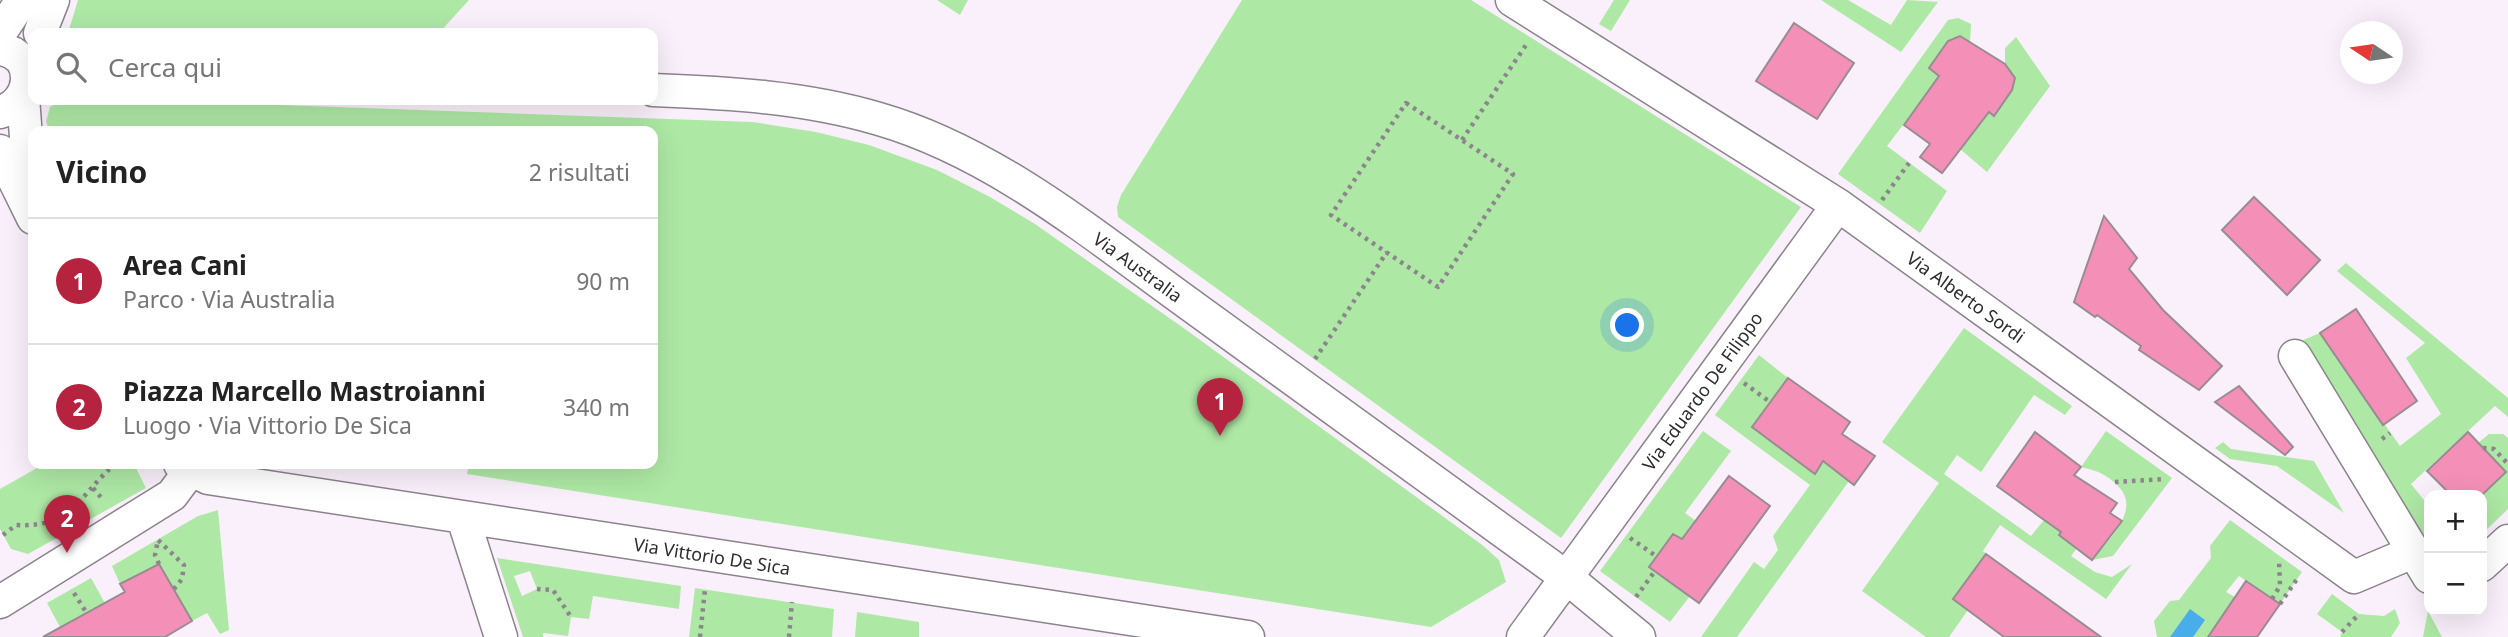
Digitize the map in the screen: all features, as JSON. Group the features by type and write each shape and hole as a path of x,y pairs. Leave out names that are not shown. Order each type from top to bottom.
{"street":[{"path":"22,0 22,67 28,143"},
{"path":"40,28 53,0"},
{"name":"Via Alberto Sordi","path":"1513,0 1838,205 2354,578 2421,564"},
{"name":"Via Australia","path":"658,90 740,93 811,103 880,119 975,158 1074,222 1298,383 1566,577 1639,637"},
{"path":"0,151 28,208"},
{"name":"Via Eduardo De Filippo","path":"1522,637 1838,205"},
{"path":"2295,356 2421,564"},
{"path":"0,603 172,495 184,469"},
{"name":"Via Vittorio De Sica","path":"189,469 208,478 463,519 1248,637"},
{"path":"463,519 501,637"},
{"path":"2487,560 2508,541"}],"path":[{"path":"1462,140 1543,20"},
{"path":"1406,103 1513,174 1438,287 1387,252 1331,215 1406,103"},
{"path":"1879,204 1909,163"},
{"path":"1298,383 1387,252"},
{"path":"1740,381 1770,402"},
{"path":"2483,448 2494,449 2508,464"},
{"path":"4,535 16,525 42,527 81,503 110,469"},
{"path":"2115,482 2172,478"},
{"path":"93,488 111,508"},
{"path":"1626,536 1656,556"},
{"path":"159,564 155,555 158,540 184,565 182,579 174,589"},
{"path":"2272,599 2280,586 2279,555"},
{"path":"1635,597 1655,571"},
{"path":"2280,604 2302,572"},
{"path":"72,589 86,612"},
{"path":"537,589 553,590 571,617"},
{"path":"701,637 705,589"},
{"path":"789,637 792,602"},
{"path":"2342,632 2359,614"}],"green space":[{"path":"78,0 469,0 444,28 70,28"},
{"path":"937,0 968,0 960,15"},
{"path":"1242,0 1471,0 1801,207 1561,538 1118,217 1117,207 1121,195"},
{"path":"1614,0 1630,0 1611,31 1599,24"},
{"path":"1821,0 1848,0 1891,25 1907,0 1938,2 1901,52"},
{"path":"1958,18 1971,24 1970,43 1948,41 1929,68 1994,115 2012,90 2015,78 2005,64 2005,48 2016,37 2050,86 1987,172 1960,149 1922,100 1887,146 1947,191 1920,233 1838,174 1948,20"},
{"path":"282,105 753,122 816,132 869,145 937,170 1035,224 1185,329 1481,544 1499,560 1506,582 1431,627 467,474 468,469 658,469 658,126 48,126 46,122 50,107"},
{"path":"2346,263 2508,398 2508,417 2495,406 2411,484 2424,500 2424,548 2301,341 2320,333 2400,446 2441,414 2406,358 2425,343 2337,271"},
{"path":"1964,328 2072,406 2065,415 2034,395 1981,472 1957,455 1944,474 2031,536 2044,520 2068,523 2059,535 2077,548 2071,556 2095,572 2112,577 2132,564 2106,599 2000,525 1983,551 1986,554 1953,599 1968,610 1949,637 1926,637 1862,591 1939,483 1882,442"},
{"path":"1759,355 1788,378 1752,427 1815,474 1823,461 1849,481 1737,637 1701,637 1754,562 1764,569 1778,550 1773,536 1810,485 1715,415"},
{"path":"1703,431 1731,451 1685,513 1696,521 1682,539 1673,534 1649,567 1690,596 1670,622 1600,571"},
{"path":"2106,431 2172,478 2113,556 2092,560 2114,534 2125,515 2124,495 2118,486 2101,474 2081,467"},
{"path":"2489,434 2503,434 2508,438 2508,509 2487,529 2487,491 2506,472 2478,443"},
{"path":"2223,442 2231,449 2314,461 2344,513 2277,466 2230,459 2215,448"},
{"path":"35,469 136,469 146,488 28,554 11,549 0,529 0,489"},
{"path":"218,510 229,630 220,634 207,613 192,621 159,564 120,584 112,566 198,516"},
{"path":"2230,520 2302,572 2280,604 2239,576 2226,592 2235,597 2210,633 2215,637 2157,637 2154,621 2170,601 2179,600 2211,558 2210,546"},
{"path":"497,558 681,586 679,609 593,596 589,619 571,617 568,636 543,633 543,637 523,637","holes":["530,571 537,589 522,596 514,576"]},
{"path":"91,578 111,614 100,619 94,608 60,627 47,603"},
{"path":"695,588 834,609 832,637 689,637"},
{"path":"2332,594 2359,614 2384,616 2395,609 2400,623 2391,637 2340,637 2342,632 2317,614"},
{"path":"857,612 919,622 919,637 855,637"},
{"path":"2427,616 2431,616 2442,637 2423,637"}],"water":[{"path":"2190,609 2205,620 2193,637 2170,637"}],"building":[{"path":"1794,23 1854,63 1817,119 1756,81"},
{"path":"1960,36 2005,64 2015,78 2012,90 1994,116 1989,112 1942,173 1920,157 1930,144 1904,125 1939,76 1929,68 1948,41"},
{"path":"2254,197 2320,260 2287,295 2222,230"},
{"path":"2104,216 2137,258 2129,269 2163,310 2222,366 2199,390 2139,350 2141,346 2097,315 2095,317 2074,302"},
{"path":"2356,309 2417,401 2383,425 2320,333"},
{"path":"1788,378 1850,422 1842,434 1875,456 1854,485 1823,461 1815,474 1752,427"},
{"path":"2239,386 2293,447 2285,455 2215,402"},
{"path":"2035,432 2081,467 2074,475 2117,503 2110,513 2122,521 2092,560 2059,535 2061,532 1997,486"},
{"path":"2468,432 2506,472 2487,490 2446,490 2427,471"},
{"path":"1729,476 1770,506 1699,603 1649,567 1673,534 1682,539"},
{"path":"1986,554 2101,637 2004,637 1953,599"},
{"path":"159,564 192,621 165,637 43,637 125,592 120,584"},
{"path":"2246,581 2280,604 2257,637 2208,637"}],"place":[{"name":"Area Cani","path":"1220,436"},
{"name":"Piazza Marcello Mastroianni","path":"67,553"}]}
